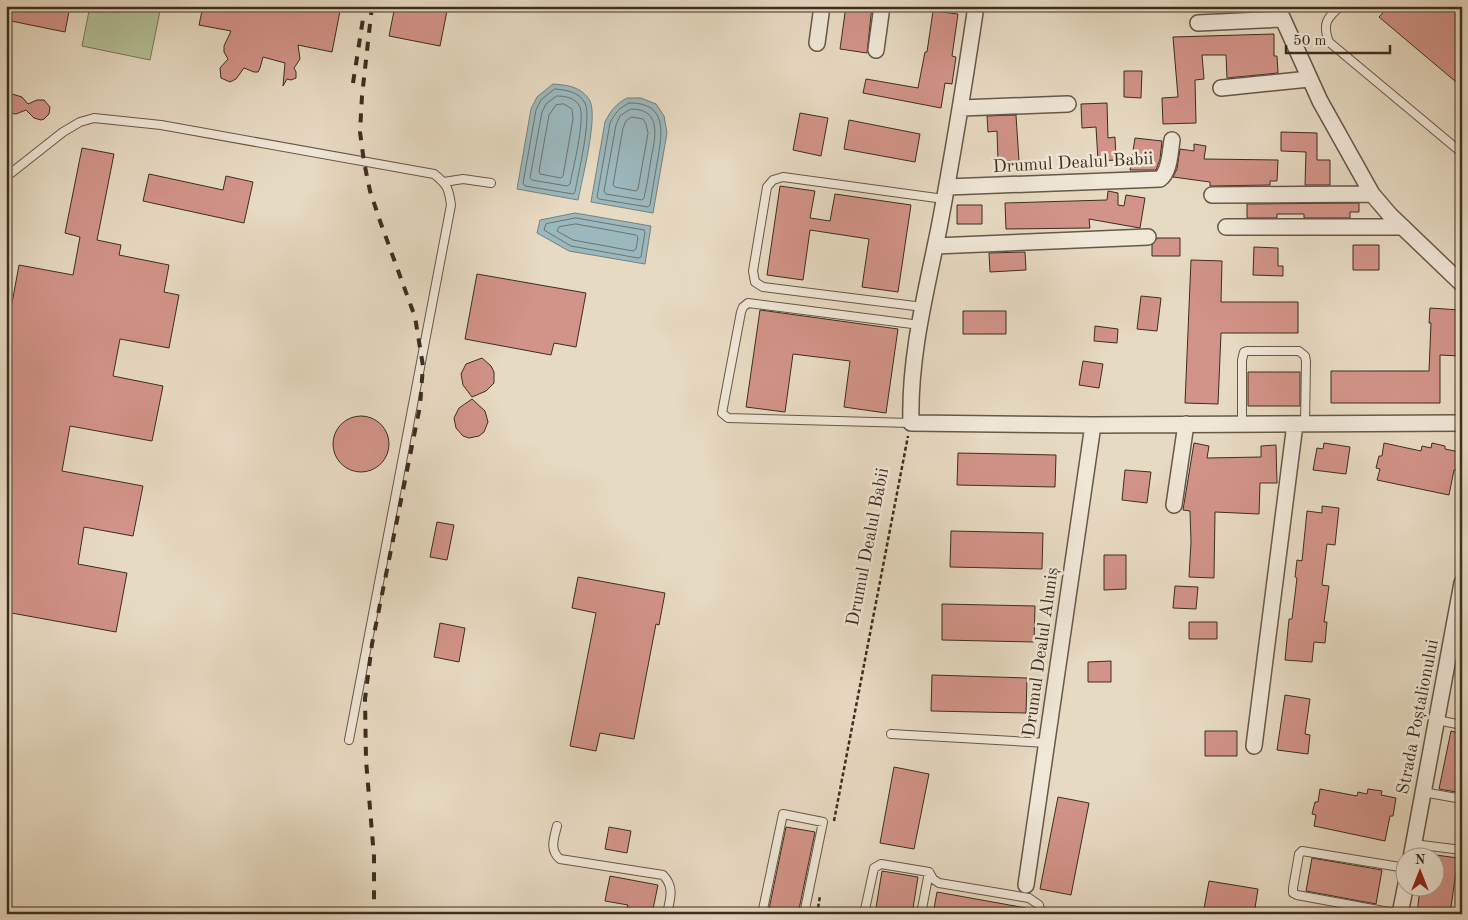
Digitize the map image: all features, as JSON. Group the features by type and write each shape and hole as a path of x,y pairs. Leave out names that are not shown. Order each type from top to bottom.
{"street":[{"path":"817,43 822,6"},
{"path":"876,50 882,6"},
{"path":"976,6 961,108 920,325 912,383 911,423 1093,425 1462,423"},
{"path":"1198,24 1280,12 1310,79 1372,194 1380,205 1462,284"},
{"path":"1221,88 1310,79"},
{"path":"961,108 1068,104"},
{"name":"Drumul Dealul Babii","path":"945,193 1160,179 1167,170 1172,140"},
{"path":"1212,195 1372,194"},
{"path":"1226,227 1403,227"},
{"path":"935,246 1148,237"},
{"path":"1174,505 1186,424"},
{"path":"1254,746 1300,424"},
{"name":"Drumul Dealul Aluniș","path":"1026,885 1093,425"},
{"name":"Strada Poștalionului","path":"1413,848 1462,583"},
{"path":"1400,914 1403,898"}],"lane":[{"path":"1341,6 1328,18 1325,25 1329,42 1462,153"},
{"path":"6,178 63,132 80,122 94,118 161,125 434,174 444,182 449,192 451,205 349,740"},
{"path":"923,307 763,287 755,282 754,271 767,187 773,180 783,177 945,193"},
{"path":"444,182 463,179 491,183"},
{"path":"911,423 728,418 722,413 741,312 748,303 920,325"},
{"path":"1242,424 1242,360 1244,352 1248,351 1299,351 1303,353 1306,361 1300,424"},
{"path":"1437,720 1462,725"},
{"path":"891,734 1047,743"},
{"path":"1423,792 1462,799"},
{"path":"762,914 783,814 823,822 804,914"},
{"path":"556,826 553,848 555,855 560,859 663,875 669,880 671,887 668,914"},
{"path":"1446,850 1462,850"},
{"path":"1396,866 1302,851 1299,854 1293,888 1294,893 1297,895 1400,914"},
{"path":"864,914 874,868 881,864 928,872 939,883 1029,898 1039,905 1041,914"},
{"path":"921,914 928,872"}],"path":[{"name":"Drumul Dealul Babii","path":"834,826 911,423"},
{"path":"816,914 820,894"}],"green space":[{"path":"90,6 161,6 150,60 82,46"}],"water":[{"path":"553,84 569,86 579,90 587,96 592,109 591,134 578,200 517,189 531,109 537,97"},
{"path":"627,98 641,98 656,104 664,116 667,133 653,213 591,202 605,122 614,108"},
{"path":"575,213 651,226 645,264 569,251 537,233 540,220"}],"building":[{"path":"6,6 70,6 65,32 6,20"},
{"path":"203,6 341,6 332,52 298,45 300,59 294,68 296,78 287,79 283,86 285,63 263,57 258,72 244,68 236,79 230,82 221,78 220,68 228,59 224,52 224,46 231,31 199,25"},
{"path":"395,6 448,6 440,46 389,36"},
{"path":"846,6 872,6 867,53 840,49"},
{"path":"1389,6 1462,6 1462,87 1379,17"},
{"path":"933,11 958,14 952,56 956,57 952,84 945,83 941,108 863,93 866,79 918,88 925,52 927,52"},
{"path":"1274,34 1274,56 1277,56 1278,73 1227,78 1226,55 1202,55 1204,79 1195,80 1196,123 1163,124 1162,98 1178,97 1173,37"},
{"path":"1124,71 1142,71 1141,98 1124,97"},
{"path":"12,94 22,97 28,104 37,100 44,100 50,107 49,114 41,120 34,118 26,110 16,114 9,113 6,110 6,99"},
{"path":"1107,103 1108,138 1115,137 1116,160 1098,161 1096,127 1082,128 1081,104"},
{"path":"800,113 828,118 821,156 793,150"},
{"path":"1016,115 1019,161 998,161 997,131 988,132 987,116"},
{"path":"849,120 920,134 915,162 844,149"},
{"path":"1281,132 1317,133 1317,160 1330,160 1330,185 1305,185 1306,152 1281,151"},
{"path":"1135,138 1162,141 1160,159 1156,170 1130,170"},
{"path":"1194,144 1206,146 1204,159 1278,160 1277,181 1270,181 1270,185 1210,186 1210,182 1173,177 1177,169 1180,149 1194,151"},
{"path":"82,148 114,154 97,240 121,245 119,255 169,265 164,292 179,295 169,348 120,339 113,376 163,386 152,441 70,426 62,471 143,486 133,536 84,527 78,564 127,573 116,632 6,612 6,336 19,265 73,275 80,237 65,233"},
{"path":"149,174 223,190 226,176 253,182 244,223 143,201"},
{"path":"780,186 815,191 810,218 830,221 835,194 911,205 898,292 862,287 869,239 810,230 803,280 767,275"},
{"path":"1108,191 1118,193 1118,205 1124,206 1126,195 1145,198 1140,228 1089,219 1090,228 1006,229 1005,203 1107,200"},
{"path":"1359,203 1359,212 1350,212 1350,218 1304,218 1304,214 1277,214 1277,218 1247,218 1247,204"},
{"path":"957,205 982,205 982,224 957,224"},
{"path":"1157,238 1180,238 1180,256 1152,256 1152,245"},
{"path":"1353,245 1379,245 1379,270 1353,270"},
{"path":"1254,247 1278,248 1278,266 1283,266 1283,276 1253,275"},
{"path":"1025,252 1026,270 990,272 989,253"},
{"path":"1191,260 1222,261 1221,302 1298,302 1298,333 1221,333 1218,404 1185,403"},
{"path":"477,274 586,293 576,347 554,343 551,355 465,339"},
{"path":"1141,296 1161,298 1157,331 1137,329"},
{"path":"1430,308 1460,310 1460,356 1440,355 1440,403 1331,403 1331,371 1429,371"},
{"path":"760,310 898,329 886,413 844,407 850,361 793,354 785,412 746,407"},
{"path":"963,311 1006,311 1006,334 963,334"},
{"path":"1095,326 1118,329 1117,343 1094,341"},
{"path":"482,358 491,366 494,372 494,383 486,391 472,397 463,385 461,374 466,364"},
{"path":"1083,361 1103,364 1099,388 1079,385"},
{"path":"1248,372 1300,372 1300,406 1248,406"},
{"path":"472,399 485,411 488,422 484,432 479,436 469,438 463,436 456,428 454,418 459,408"},
{"path":"361,416 372,418 381,424 387,433 389,444 387,455 381,464 372,470 361,472 350,470 341,464 335,455 333,444 335,433 341,424 350,418"},
{"path":"1194,443 1209,446 1207,458 1261,457 1261,446 1276,445 1277,483 1260,483 1259,514 1215,512 1214,578 1189,577 1190,511 1183,510"},
{"path":"1324,443 1350,447 1346,474 1313,470 1317,448 1323,449"},
{"path":"1384,443 1421,451 1422,446 1431,448 1432,443 1445,446 1445,449 1460,452 1457,470 1454,470 1449,495 1377,480 1380,469 1376,468 1379,456 1382,456"},
{"path":"958,453 1056,455 1055,487 957,485"},
{"path":"1125,470 1151,472 1147,503 1122,500"},
{"path":"1322,506 1339,508 1335,545 1327,544 1322,585 1329,586 1324,622 1327,622 1325,643 1314,642 1312,662 1285,660 1289,619 1292,619 1297,578 1295,577 1297,560 1302,561 1307,511 1322,513"},
{"path":"437,522 454,525 447,560 430,557"},
{"path":"951,531 1043,533 1042,569 950,567"},
{"path":"1104,555 1126,555 1126,589 1104,590"},
{"path":"578,577 665,593 659,625 656,624 634,739 600,733 596,751 570,746 596,613 572,608"},
{"path":"1175,586 1198,587 1196,609 1173,608"},
{"path":"942,604 1035,606 1034,642 942,640"},
{"path":"1189,622 1217,622 1217,639 1189,639"},
{"path":"440,623 465,628 459,662 434,657"},
{"path":"1111,661 1111,682 1088,682 1088,662"},
{"path":"932,675 1027,678 1026,713 931,711"},
{"path":"1285,695 1310,699 1305,734 1310,735 1308,754 1277,750"},
{"path":"1205,731 1237,731 1237,756 1205,756"},
{"path":"1451,731 1462,734 1462,793 1439,789"},
{"path":"894,767 929,774 914,849 880,843"},
{"path":"1320,789 1357,796 1358,792 1367,794 1368,789 1382,791 1381,795 1396,798 1393,816 1390,816 1385,841 1314,826 1316,815 1312,814 1315,802 1318,802"},
{"path":"1058,797 1089,803 1071,895 1040,889"},
{"path":"609,827 631,831 627,853 605,849"},
{"path":"786,827 815,832 798,914 768,914"},
{"path":"1446,856 1458,858 1450,914 1417,914 1419,898 1446,898"},
{"path":"1312,858 1382,870 1376,904 1306,891"},
{"path":"882,871 918,877 912,914 875,914"},
{"path":"610,876 658,885 652,914 635,912 635,910 627,908 628,905 605,901"},
{"path":"1209,881 1258,889 1254,914 1203,914"},
{"path":"937,892 1026,908 1025,914 933,914"}],"railway":[{"path":"353,83 365,6"},
{"path":"372,6 360,132 364,162 370,191 415,317 423,366 420,406 372,644 365,699 366,760 374,857 374,914"}]}
